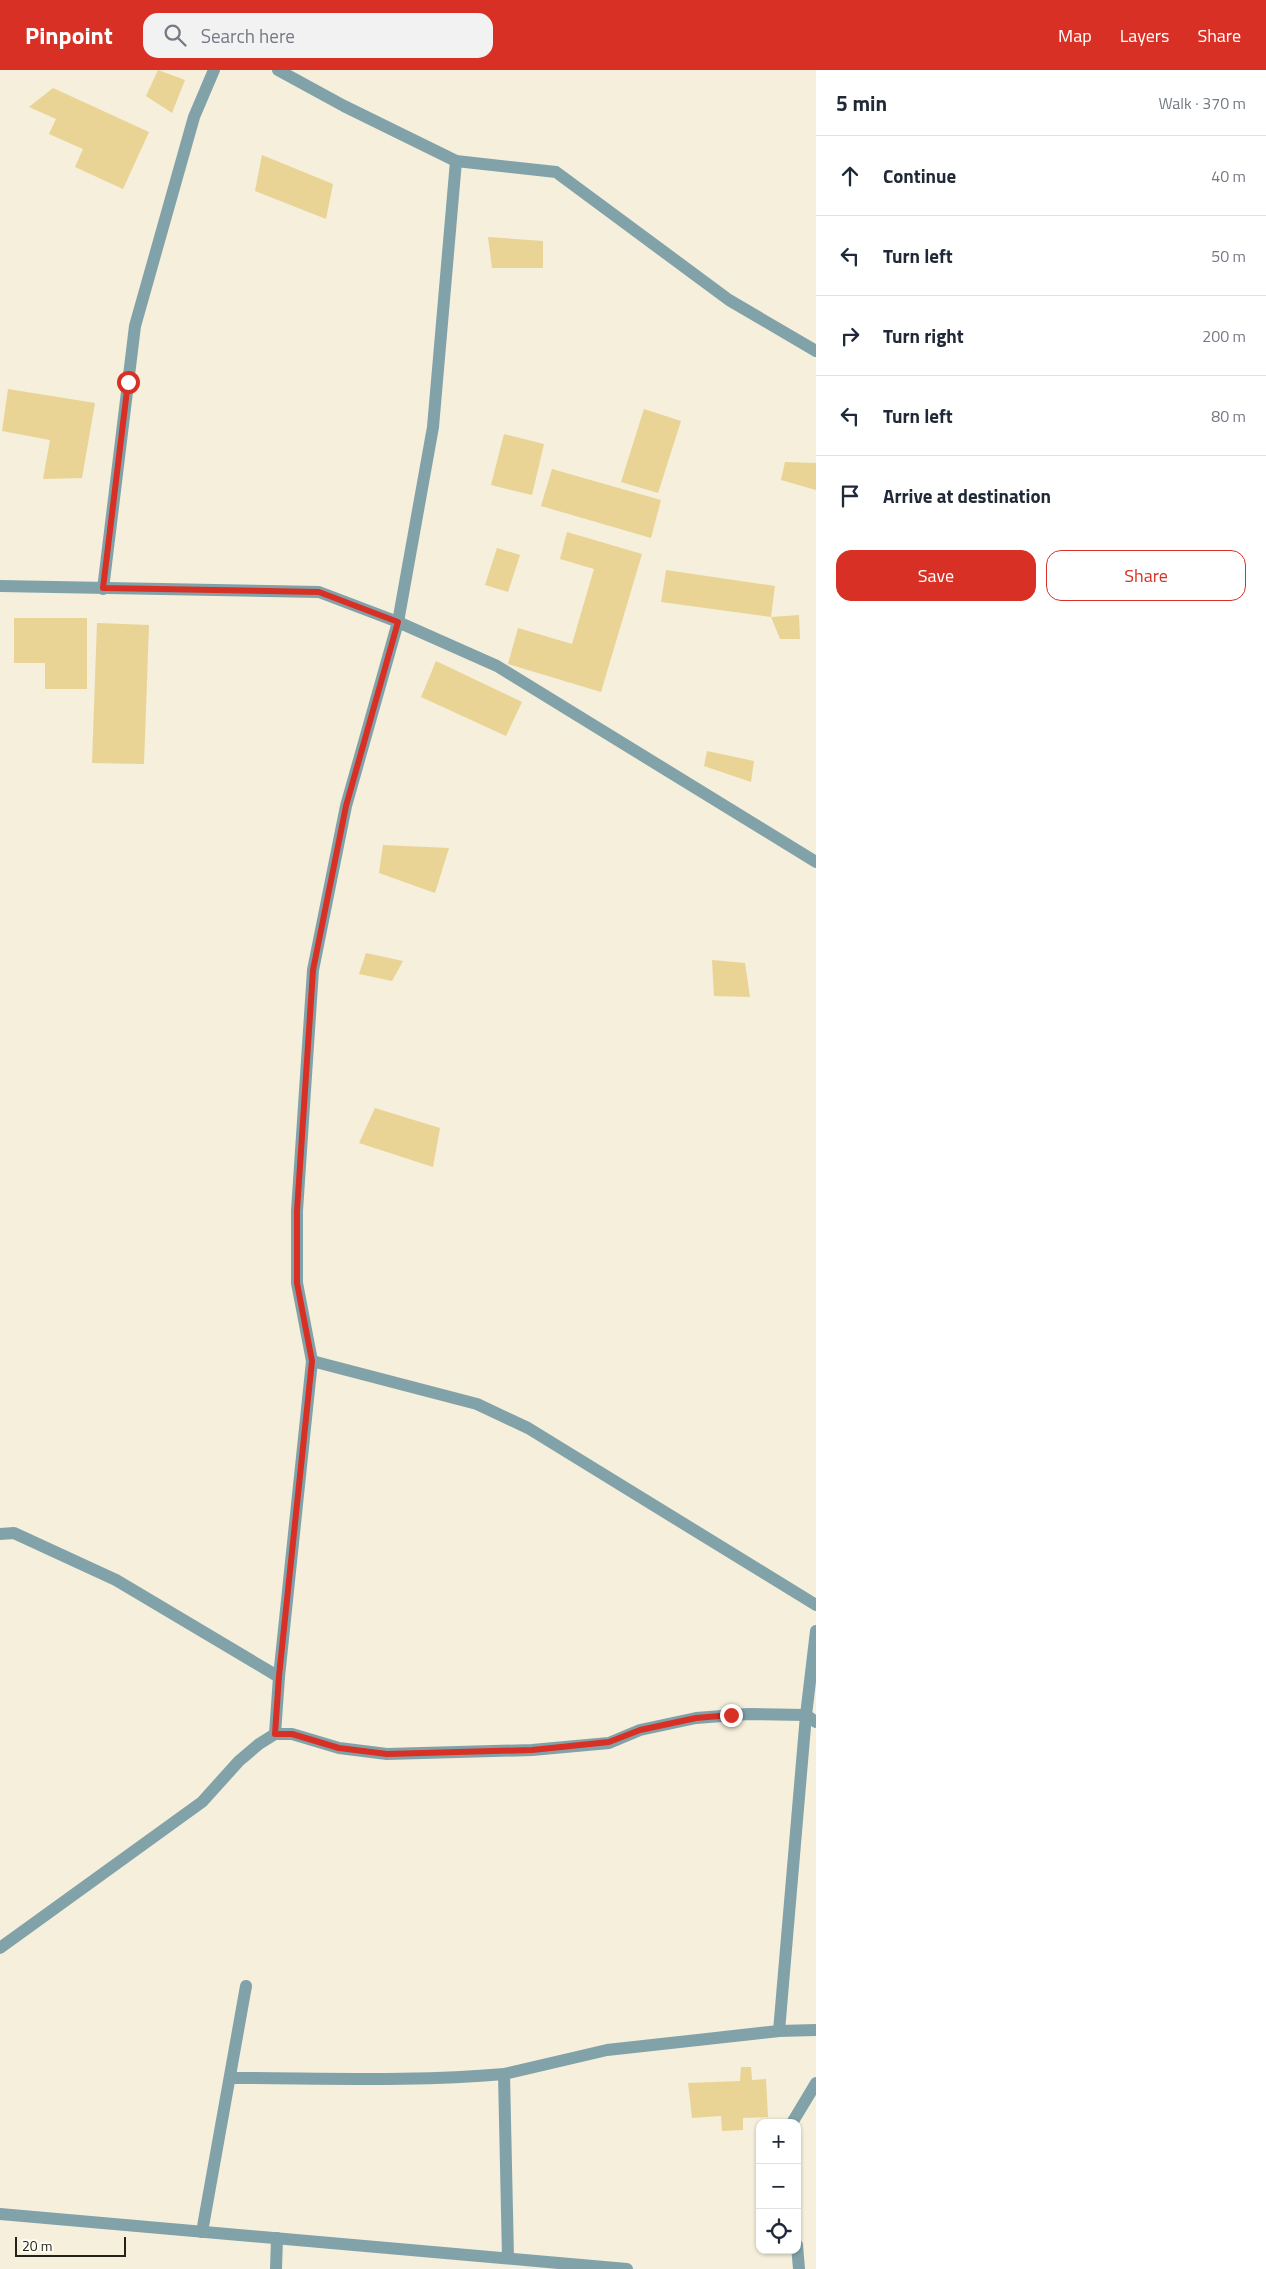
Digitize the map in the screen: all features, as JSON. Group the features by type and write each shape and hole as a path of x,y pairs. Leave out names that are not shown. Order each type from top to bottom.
{"street":[{"path":"103,588 135,326 194,117 214,70"},
{"path":"278,70 344,106 456,160 556,172 729,300 816,351"},
{"path":"275,1734 279,1676 312,1361 297,1283 297,1211 313,970 346,806 398,622 434,427 456,160"},
{"path":"0,586 319,592 398,622 497,666 816,862"},
{"path":"312,1361 477,1404 528,1428 816,1605"},
{"path":"0,1534 14,1533 116,1580 279,1676"},
{"path":"779,2031 811,1719 816,1631"},
{"path":"0,1948 202,1802 239,1761 259,1744 275,1734 292,1734 339,1748 387,1754 532,1750 609,1742 640,1730 696,1718 748,1714 811,1719"},
{"path":"202,2232 246,1986"},
{"path":"231,2078 448,2079 504,2074 607,2050 779,2031 816,2030"},
{"path":"504,2074 508,2258"},
{"path":"794,2119 816,2083"},
{"path":"0,2214 620,2268"},
{"path":"276,2269 277,2238"},
{"path":"798,2254 799,2269"}],"building":[{"path":"158,70 185,80 172,113 146,96"},
{"path":"53,88 149,132 123,189 75,167 83,149 49,134 56,119 29,107"},
{"path":"262,155 333,184 326,219 255,191"},
{"path":"488,237 543,241 543,268 492,268"},
{"path":"8,389 95,403 82,478 43,479 50,440 2,431"},
{"path":"644,409 681,421 658,493 621,482"},
{"path":"504,434 544,444 532,495 491,485"},
{"path":"785,462 816,463 816,490 781,480"},
{"path":"552,469 661,500 651,538 541,506"},
{"path":"567,532 642,554 601,692 508,664 518,628 572,644 594,569 560,559"},
{"path":"497,548 520,555 508,592 485,585"},
{"path":"666,570 775,586 771,617 661,602"},
{"path":"799,615 800,639 780,639 771,617"},
{"path":"14,618 87,618 87,689 45,689 45,663 14,663"},
{"path":"97,623 149,625 144,764 92,763"},
{"path":"436,661 522,702 506,736 421,697"},
{"path":"707,751 754,761 751,782 704,766"},
{"path":"383,845 449,848 435,893 379,873"},
{"path":"366,953 403,961 392,981 359,974"},
{"path":"712,960 745,963 750,997 714,996"},
{"path":"375,1108 440,1128 433,1167 359,1143"},
{"path":"741,2067 751,2067 752,2080 766,2079 768,2117 743,2118 743,2130 722,2131 721,2116 692,2118 688,2083 740,2081"}],"route":[{"path":"128,382 103,588 319,592 398,622 346,806 313,970 297,1211 297,1283 312,1361 279,1676 275,1734 292,1734 339,1748 387,1754 532,1750 609,1742 640,1730 696,1718 731,1715"}]}
